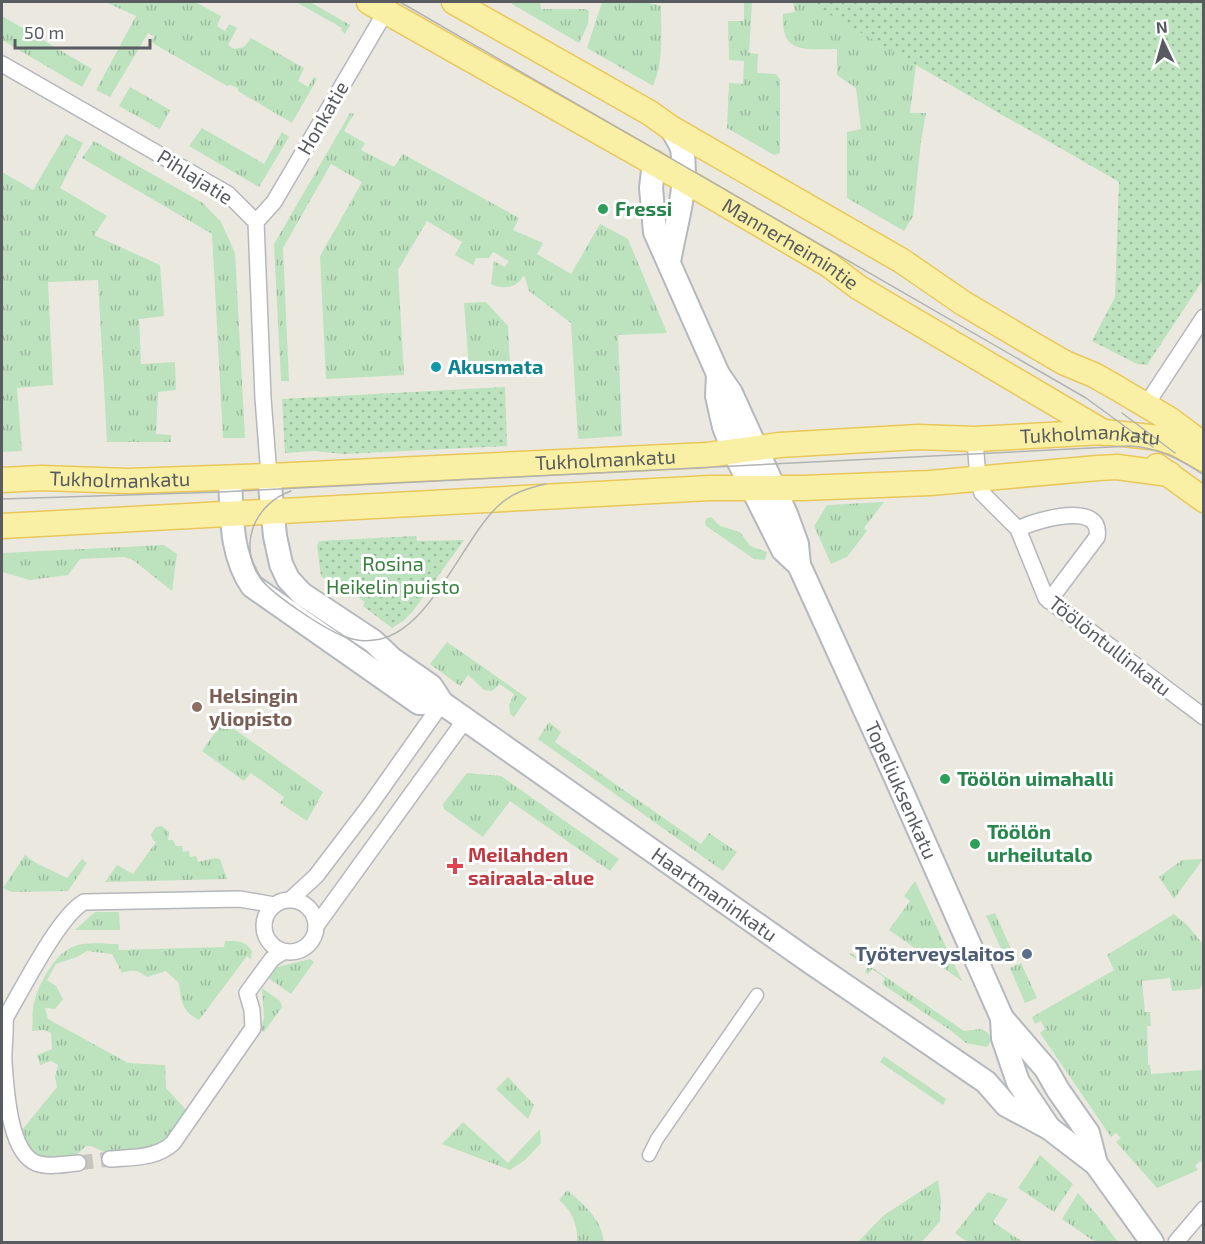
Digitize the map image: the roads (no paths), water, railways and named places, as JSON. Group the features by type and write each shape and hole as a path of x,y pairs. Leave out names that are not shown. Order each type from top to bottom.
{"main road":[{"name":"Mannerheimintie","path":"454,2 650,113 671,128 902,261 963,303 1039,348 1065,363 1094,375 1146,405 1203,445"},
{"name":"Mannerheimintie","path":"378,6 654,162 829,265 888,306 1104,432 1203,500"},
{"path":"669,262 684,180 681,148 671,128"},
{"name":"Topeliuksenkatu","path":"654,162 651,188 656,232 718,374 731,393 745,451 761,487 794,535 799,565 896,776 1002,1018 1046,1069 1088,1133 1096,1164"},
{"name":"Tukholmankatu","path":"2,480 49,478 128,481 230,478 745,451 784,444 883,439 975,439 1104,432 1160,438 1176,443 1203,459"},
{"name":"Tukholmankatu","path":"2,526 761,487 803,488 978,480 1118,467 1168,474"},
{"name":"Haartmaninkatu","path":"269,476 280,561 288,579 302,594 373,641 392,659 431,686 442,703 465,720 986,1082 1006,1105 1049,1128"},
{"name":"Haartmaninkatu","path":"230,478 237,556 247,577 260,593 419,703 442,703"},
{"name":"Topeliuksenkatu","path":"1002,1018 1003,1038 1018,1082 1049,1128 1096,1164 1152,1242"},
{"path":"986,1082 1018,1082 1058,1090"}],"street":[{"name":"Honkatie","path":"256,222 274,202 378,6"},
{"name":"Pihlajatie","path":"2,64 228,194 256,222"},
{"path":"256,222 265,436 269,476"},
{"path":"1146,405 1203,317"},
{"name":"Töölöntullinkatu","path":"975,439 978,480 982,494 1018,529 1042,593 1049,601 1203,717"},
{"path":"1018,529 1047,519 1083,515 1095,521 1098,528 1097,537 1049,601"},
{"path":"291,900 316,876 370,805 442,703"},
{"path":"316,926 465,720"},
{"path":"78,1163 54,1165 34,1162 26,1155 17,1142 13,1129 4,1062 7,1015 75,907 84,902 240,899 274,905"},
{"path":"110,1160 154,1155 165,1151 173,1143 253,1028 252,1010 247,993 272,959 283,952 300,950 315,934 315,919 303,903 285,900 274,905 265,917 264,930 271,944 283,952"},
{"path":"649,1155 657,1138 758,995"},
{"path":"1176,1242 1201,1217"}],"tunnel":[{"path":"78,1163 110,1159"}],"tram line":[{"path":"400,2 1086,398 1153,447"},
{"path":"1122,413 1175,453"},
{"path":"2,499 220,492 1130,446 1169,455 1204,475"},
{"path":"291,491 278,497 267,506 253,528 250,553 254,566 267,586 299,610 343,636 366,641 393,634 411,622 442,585 470,542 497,507 520,492 546,484"}],"place":[{"name":"Fressi","path":"603,209"},
{"name":"Akusmata","path":"436,367"},
{"name":"Helsingin yliopisto","path":"197,707"},
{"name":"Töölön uimahalli","path":"945,779"},
{"name":"Töölön urheilutalo","path":"975,844"},
{"name":"Meilahden sairaala-alue","path":"455,866"},
{"name":"Työterveyslaitos","path":"1027,954"}],"park label":[{"name":"Rosina Heikelin puisto","path":"393,576"}]}
